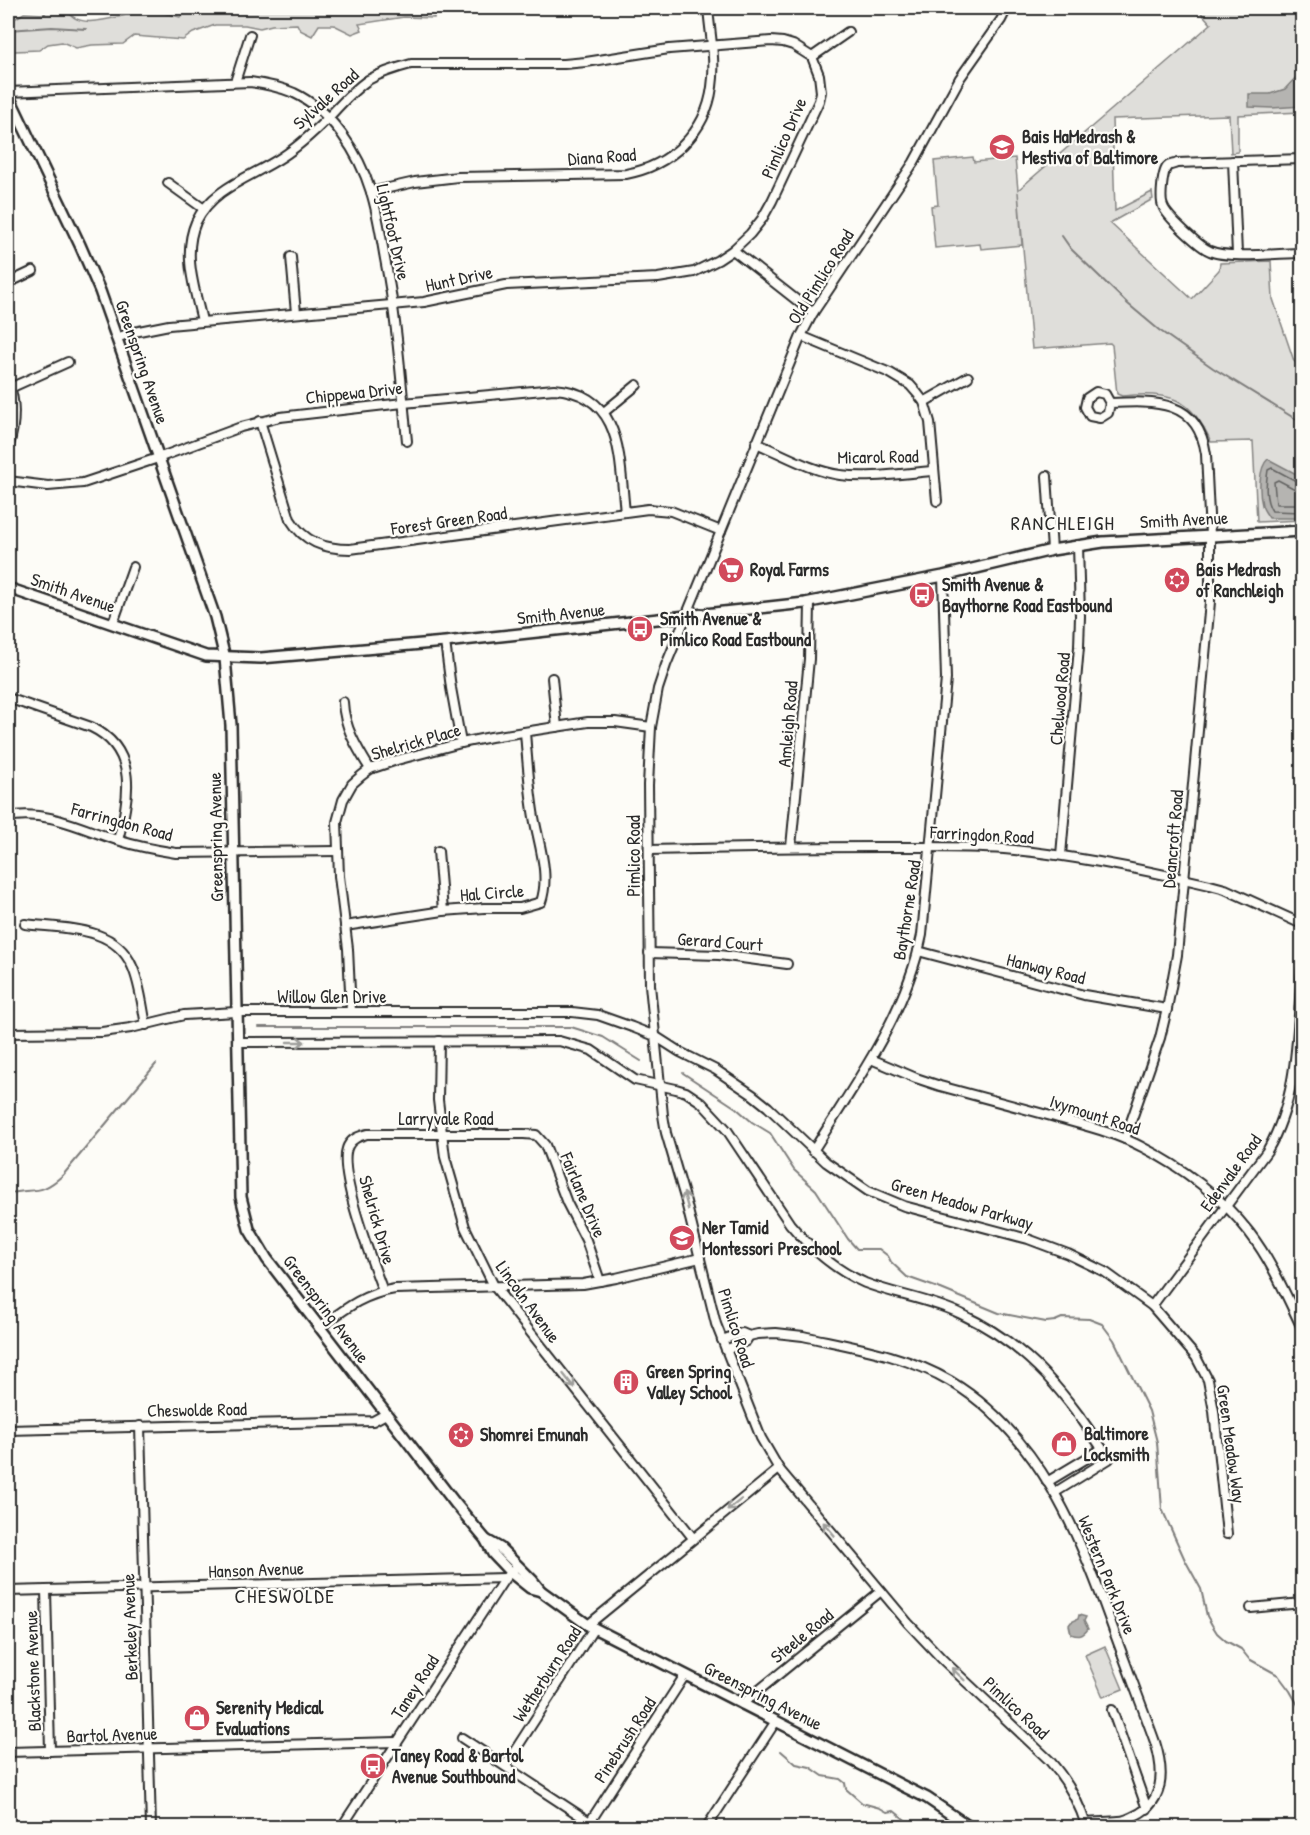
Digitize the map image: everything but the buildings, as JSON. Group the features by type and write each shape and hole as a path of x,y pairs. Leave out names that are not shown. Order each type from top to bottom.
{"main road":[{"name":"Greenspring Avenue","path":"8,93 84,253 209,598 225,658 231,725 241,1197 244,1215 255,1242 319,1328 485,1539 500,1548 511,1572 533,1581 541,1591 591,1626 927,1798 971,1827"},
{"name":"Smith Avenue","path":"8,588 206,656 261,658 445,642 810,603 1078,545 1131,539 1302,531"}],"street":[{"name":"Diana Road","path":"371,192 435,179 626,174 663,162 686,142 703,117 712,87 708,8"},
{"name":"Old Pimlico Road","path":"687,616 756,443 813,313 914,162 960,78 1007,8"},
{"path":"711,46 783,42 802,49 812,57 848,32"},
{"path":"235,82 250,35"},
{"name":"Sylvale Road","path":"202,321 189,252 193,231 204,209 224,190 295,148 328,118 349,94 371,79 384,72 411,64 564,64 605,60 653,51 711,46"},
{"name":"Pimlico Drive","path":"733,250 750,234 767,210 819,101 819,75 812,57"},
{"name":"Lightfoot Drive","path":"8,93 235,82 264,84 294,93 328,118 355,155 371,192 394,305 406,441"},
{"path":"1302,159 1168,165 1164,171 1162,206 1201,246 1211,251 1223,255 1302,253"},
{"path":"1233,162 1237,254"},
{"path":"168,183 204,209"},
{"path":"733,250 813,313"},
{"name":"Hunt Drive","path":"116,338 150,328 202,321 437,300 506,285 669,277 694,272 733,250"},
{"path":"291,257 296,313"},
{"path":"8,283 33,272"},
{"path":"801,336 910,384 924,402 930,422 937,501"},
{"path":"8,448 14,417 14,401 9,385 68,362"},
{"path":"924,402 968,377"},
{"path":"604,412 637,385"},
{"name":"Chippewa Drive","path":"8,481 48,486 83,483 260,422 303,413 554,389 578,393 604,412 617,441 625,512"},
{"name":"Deancroft Road","path":"1110,403 1160,403 1172,407 1191,420 1204,442 1211,572 1209,621 1177,955 1160,1038 1125,1139"},
{"name":"Forest Green Road","path":"260,422 290,519 295,528 312,543 325,547 350,549 648,509 671,511 721,531"},
{"name":"Micarol Road","path":"756,443 822,471 838,475 867,476 934,471"},
{"path":"1047,476 1052,550"},
{"name":"Chelwood Road","path":"1061,855 1079,647 1078,545"},
{"path":"113,623 133,567"},
{"name":"Baythorne Road","path":"813,1151 871,1059 905,993 922,935 946,679 943,576"},
{"name":"Amleigh Road","path":"791,847 809,659 810,603"},
{"name":"Pimlico Road","path":"687,616 666,664 658,689 651,727 648,785 651,1004 666,1133 685,1198 716,1324 761,1438 779,1468 881,1591 943,1660 1064,1776 1087,1825"},
{"path":"445,642 461,743"},
{"path":"552,678 557,727"},
{"path":"8,698 102,732 117,747 127,779 127,802 118,840"},
{"path":"343,702 346,723 370,769"},
{"name":"Shelrick Place","path":"351,1012 349,965 340,896 337,822 343,800 352,784 370,769 461,743 602,722 651,727"},
{"name":"Hal Circle","path":"345,926 443,911 520,908 541,902 545,875 532,810 525,732"},
{"name":"Farringdon Road","path":"8,817 24,815 49,818 118,840 176,853 338,851"},
{"name":"Farringdon Road","path":"649,850 931,847 1002,849 1061,855 1104,862 1225,889 1302,924"},
{"path":"438,851 443,911"},
{"path":"25,924 95,933 123,949 133,967 146,1024"},
{"name":"Hanway Road","path":"918,951 1084,995 1167,1009"},
{"name":"Gerard Court","path":"650,953 719,955 787,964"},
{"name":"Edenvale Road","path":"1152,1306 1267,1151 1283,1119 1294,1064 1302,970"},
{"name":"Willow Glen Drive","path":"8,1034 102,1032 196,1014 351,1012 583,1013 612,1019 655,1036"},
{"name":"Green Meadow Parkway","path":"655,1036 680,1052 716,1070 753,1095 838,1172 868,1191 904,1206 1028,1239 1068,1254 1105,1272 1152,1306"},
{"path":"237,1042 546,1040 570,1043 591,1050 635,1080 686,1092 701,1102 727,1130 790,1224 826,1260 839,1270 866,1283 947,1308 982,1325 1026,1356 1061,1390 1082,1417 1109,1459 1054,1493"},
{"name":"Lincoln Avenue","path":"439,1041 438,1100 441,1134 450,1179 462,1219 494,1286 693,1538"},
{"name":"Ivymount Road","path":"871,1059 940,1086 1084,1125 1125,1139 1168,1161 1196,1180 1248,1231 1267,1259 1302,1328"},
{"name":"Larryvale Road","path":"368,1134 524,1134"},
{"name":"Shelrick Drive","path":"368,1134 353,1139 348,1146 346,1161 358,1220 383,1291"},
{"name":"Fairlane Drive","path":"524,1134 536,1136 545,1145 567,1203 586,1240 600,1281"},
{"path":"319,1328 362,1298 383,1291 583,1284 700,1258"},
{"name":"Green Meadow Way","path":"1152,1306 1196,1357 1208,1380 1214,1411 1227,1534"},
{"name":"Western Park Drive","path":"722,1340 742,1333 749,1336 776,1333 803,1336 904,1360 951,1381 986,1406 1004,1424 1023,1445 1054,1493 1089,1564 1158,1750 1161,1768 1160,1785 1153,1802 1147,1809"},
{"name":"Western Park Drive","path":"726,1350 747,1341 749,1336"},
{"name":"Cheswolde Road","path":"8,1430 373,1421 386,1414"},
{"name":"Berkeley Avenue","path":"140,1426 151,1827"},
{"path":"1047,1482 1102,1449"},
{"path":"591,1626 779,1468"},
{"name":"Hanson Avenue","path":"8,1591 144,1588 511,1572"},
{"name":"Taney Road","path":"340,1827 511,1572"},
{"name":"Blackstone Avenue","path":"46,1590 50,1751"},
{"name":"Steele Road","path":"742,1704 881,1591"},
{"path":"1251,1608 1302,1603"},
{"name":"Wetherburn Road","path":"505,1766 591,1626"},
{"name":"Pinebrush Road","path":"590,1822 685,1675"},
{"path":"1087,1825 1116,1824 1147,1809 1112,1710"},
{"path":"706,1827 776,1721"},
{"path":"462,1738 599,1827"},
{"name":"Bartol Avenue","path":"8,1752 397,1742"}],"shaded area":[{"path":"45,8 66,8 72,16 90,21 143,12 180,17 192,8 434,8 434,18 404,17 359,24 362,30 352,34 334,25 319,25 312,36 300,30 297,24 260,28 245,25 215,25 193,33 183,40 134,36 123,44 76,48 62,42 48,44 39,50 15,51 10,54 8,52 8,19 16,18 24,13 45,14"},
{"path":"1197,8 1302,8 1302,112 1238,115 1238,152 1231,153 1229,115 1112,119 1115,211 1152,192 1153,199 1110,223 1192,299 1219,270 1220,263 1271,261 1273,299 1294,361 1302,368 1302,520 1257,522 1253,441 1211,442 1195,415 1177,400 1153,395 1122,396 1117,394 1110,343 1032,349 1018,192 1022,245 981,249 980,244 935,248 931,206 938,205 934,161 973,157 974,162 1015,158 1018,190 1211,24"},
{"path":"1105,1646 1123,1689 1103,1697 1085,1655"}],"water":[{"path":"1302,71 1302,106 1249,107 1249,94 1270,94 1285,89"},
{"path":"1268,459 1302,477 1302,518 1269,518 1264,510 1260,481 1262,468"},
{"path":"1079,1615 1086,1617 1084,1621 1088,1629 1081,1635 1071,1634 1069,1625 1078,1619"}],"waterway":[{"path":"8,30 52,27 86,29"},
{"path":"1062,236 1071,249 1128,304 1159,330 1213,368 1302,423"},
{"path":"259,1027 571,1027 603,1037 641,1061"},
{"path":"8,1194 42,1189 63,1175 156,1064"},
{"path":"683,1073 770,1133 794,1170 816,1190 857,1249 879,1249 907,1277 999,1313 1046,1322 1062,1318 1089,1319 1102,1324 1114,1340 1149,1411 1157,1442 1162,1509 1201,1589 1207,1616 1217,1633 1226,1641 1241,1649 1249,1659 1278,1675 1302,1712"},
{"path":"781,1751 796,1764 810,1767 823,1776 840,1779 845,1783 846,1789 862,1803 887,1812 894,1811 918,1828"}],"place":[{"name":"Bais HaMedrash & Mestiva of Baltimore","path":"1002,147"},
{"name":"Royal Farms","path":"731,570"},
{"name":"Bais Medrash of Ranchleigh","path":"1177,580"},
{"name":"Smith Avenue & Baythorne Road Eastbound","path":"922,595"},
{"name":"Smith Avenue & Pimlico Road Eastbound","path":"640,629"},
{"name":"Ner Tamid Montessori Preschool","path":"682,1238"},
{"name":"Green Spring Valley School","path":"626,1382"},
{"name":"Shomrei Emunah","path":"461,1435"},
{"name":"Baltimore Locksmith","path":"1064,1444"},
{"name":"Serenity Medical Evaluations","path":"197,1718"},
{"name":"Taney Road & Bartol Avenue Southbound","path":"373,1766"}],"district":[{"name":"RANCHLEIGH","path":"1063,523"},
{"name":"CHESWOLDE","path":"285,1596"}]}
